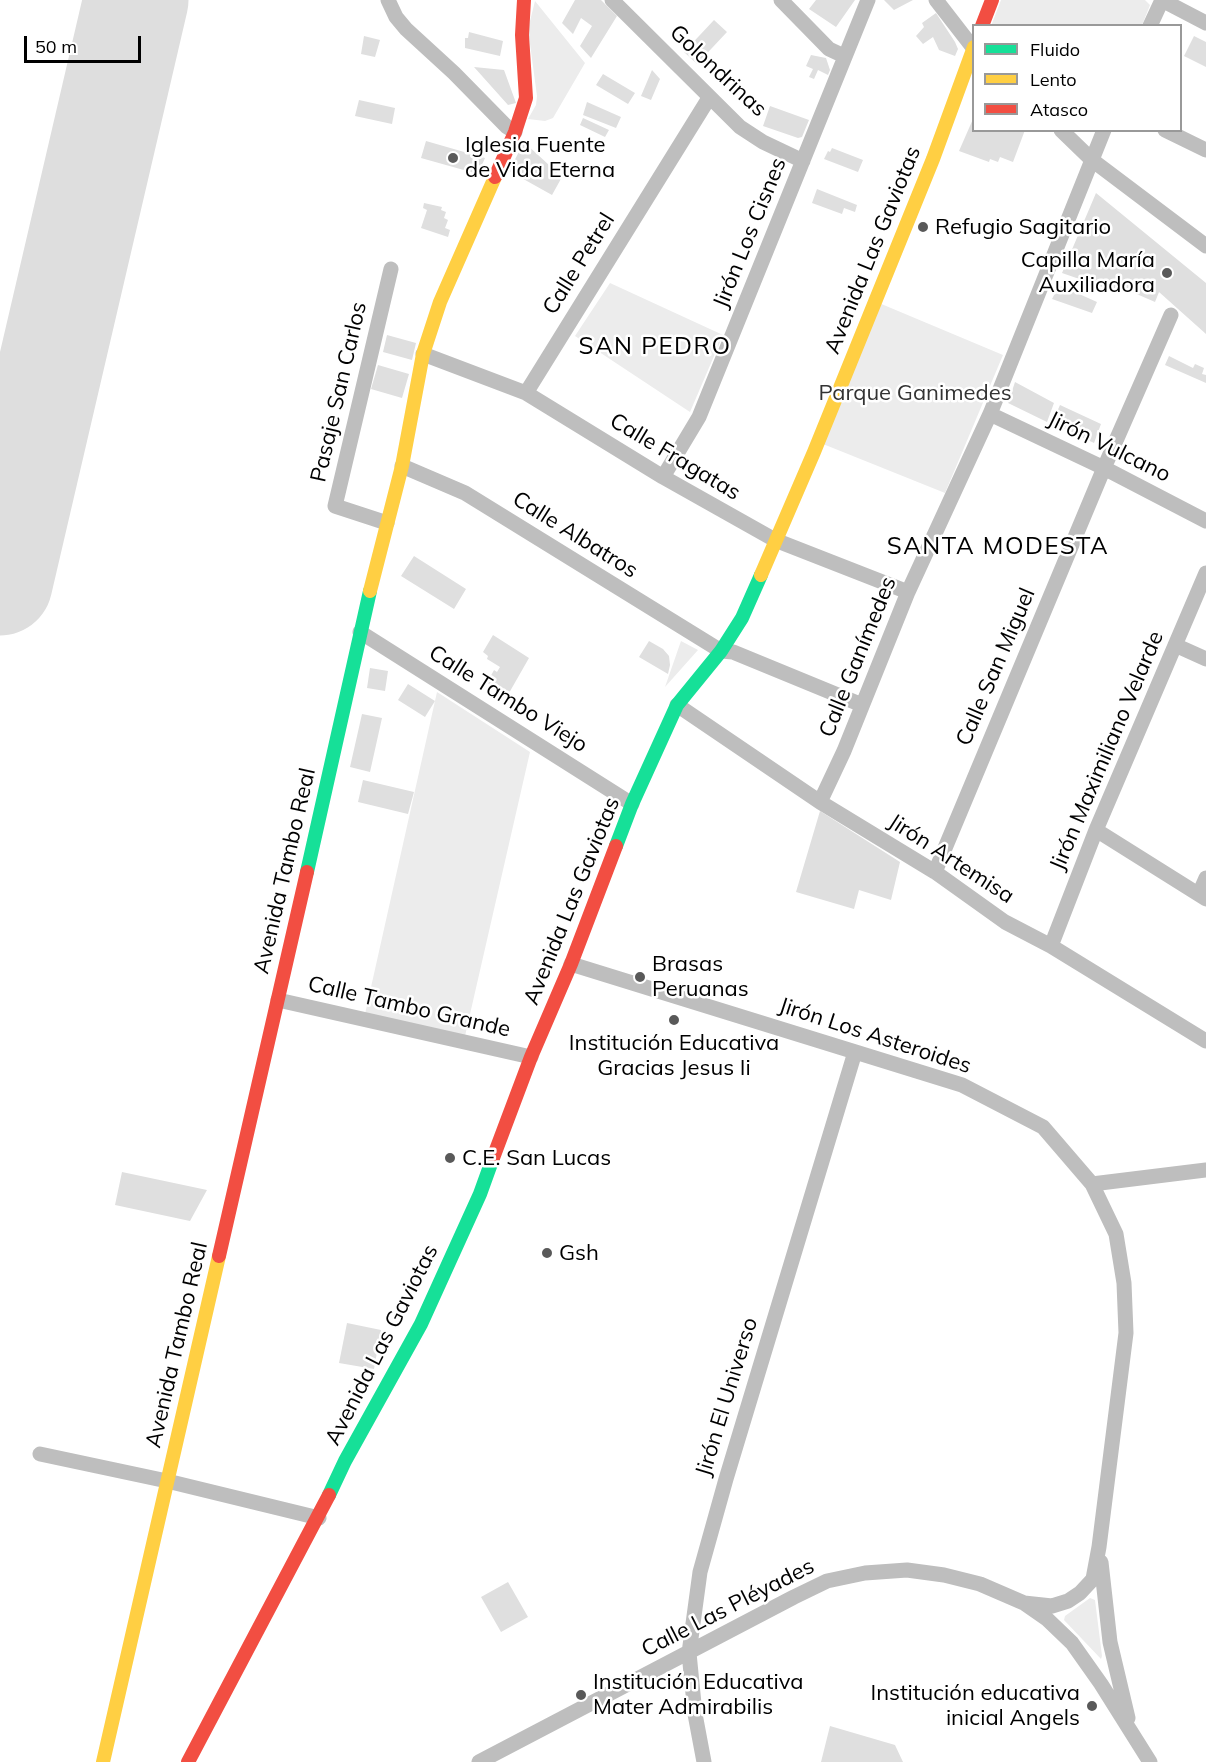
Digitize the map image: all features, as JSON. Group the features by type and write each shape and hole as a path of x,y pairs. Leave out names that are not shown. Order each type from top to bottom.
{"street":[{"name":"Avenida Tambo Real","path":"103,1762 360,632 402,466 423,354 440,302 515,132 526,98 522,35 524,0"},
{"name":"Golondrinas","path":"612,0 740,128 803,161"},
{"path":"781,0 829,49 844,56"},
{"name":"Jirón Los Cisnes","path":"663,477 699,417 868,0"},
{"path":"936,0 972,47"},
{"path":"983,24 992,0"},
{"path":"1151,24 1162,0 1206,22"},
{"path":"388,1 396,17 406,29 454,73 507,127 515,132"},
{"name":"Avenida Las Gaviotas","path":"188,1762 319,1518 345,1461 421,1324 480,1194 531,1057 571,964 632,804 677,705 721,651 742,618 814,452 933,159 972,51"},
{"name":"Calle Petrel","path":"526,393 709,98"},
{"path":"1062,132 1092,160 1206,246"},
{"name":"Calle Ganímedes","path":"820,802 908,592 990,414 1103,132"},
{"path":"1169,132 1206,150"},
{"name":"Pasaje San Carlos","path":"387,523 335,506 391,269"},
{"name":"Calle San Miguel","path":"935,872 1104,468 1171,315"},
{"name":"Calle Fragatas","path":"423,354 526,393 663,477 775,540 908,592"},
{"name":"Jirón Vulcano","path":"990,414 1104,468 1206,521"},
{"name":"Calle Albatros","path":"402,466 465,493 721,651 733,652 862,705"},
{"name":"Jirón Maximiliano Velarde","path":"1052,946 1096,830 1206,573"},
{"name":"Calle Tambo Viejo","path":"360,632 632,804"},
{"path":"1175,645 1206,659"},
{"name":"Jirón Artemisa","path":"677,705 820,802 935,872 1005,921 1052,946 1206,1041"},
{"path":"1096,830 1202,897 1206,878"},
{"name":"Jirón Los Asteroides","path":"571,964 963,1085 1043,1127 1092,1184 1116,1234 1124,1283 1126,1333 1099,1547"},
{"name":"Calle Tambo Grande","path":"278,1000 531,1057"},
{"name":"Jirón El Universo","path":"704,1762 695,1714 689,1653 695,1600 707,1544 855,1052"},
{"path":"1092,1184 1206,1170"},
{"path":"40,1454 167,1481 319,1518"},
{"path":"1024,1603 1052,1606 1080,1593 1093,1580 1099,1547"},
{"name":"Calle Las Pléyades","path":"1099,1547 1110,1642 1131,1730"},
{"name":"Calle Las Pléyades","path":"479,1762 827,1581 865,1573 907,1570 944,1575 980,1584 1024,1603 1047,1619 1072,1643 1150,1762"}],"green space":[{"path":"1001,0 1145,0 1150,5 1142,24 992,24"},
{"path":"535,1 585,63 553,118 545,121 528,119 536,105 537,96 528,29"},
{"path":"610,283 723,335 690,412 575,336"},
{"name":"Parque Ganimedes","path":"879,303 1003,355 945,493 823,444"},
{"path":"681,641 698,650 665,687"},
{"path":"437,692 530,752 465,1036 365,1014"},
{"path":"1090,1598 1095,1600 1101,1659 1064,1620 1065,1616"}],"building":[{"path":"575,0 601,0 617,16 591,58 580,46 592,26 581,18 573,34 562,23"},
{"path":"816,0 855,0 836,27 809,9"},
{"path":"884,0 913,0 894,10"},
{"path":"936,13 955,42 958,49 955,56 939,50 933,37 923,44 916,36 924,27 922,23"},
{"path":"714,20 727,32 697,64 684,52"},
{"path":"469,32 503,41 500,56 465,48 465,38 468,38"},
{"path":"364,36 380,40 375,57 361,54"},
{"path":"1194,36 1206,42 1206,67 1184,56"},
{"path":"811,55 826,58 830,70 828,75 818,70 814,79 809,77 813,69 806,66"},
{"path":"474,67 504,70 516,103 508,105"},
{"path":"652,70 660,79 651,100 641,96"},
{"path":"603,74 635,93 628,104 596,85"},
{"path":"359,100 395,108 392,124 355,116"},
{"path":"587,102 621,117 616,128 583,115"},
{"path":"770,106 809,120 802,137 798,138 763,126"},
{"path":"583,118 609,130 605,137 580,125"},
{"path":"972,121 972,132 1024,132 1013,162 1000,157 998,162 990,159 989,162 959,151"},
{"name":"Iglesia Fuente de Vida Eterna","path":"426,141 485,158 478,174 421,158"},
{"path":"524,142 562,177 552,195 509,171"},
{"path":"832,148 863,160 858,172 824,159"},
{"path":"817,189 857,205 855,212 844,208 842,214 812,203"},
{"path":"1096,193 1206,283 1206,334 1159,292 1155,302 1116,285 1114,291 1062,273"},
{"path":"424,203 442,207 441,210 446,212 444,218 448,220 445,228 450,230 448,237 421,228 427,210 423,208"},
{"path":"1059,285 1097,302 1092,313 1052,299"},
{"path":"387,335 416,343 412,360 383,352"},
{"path":"1169,356 1193,368 1195,364 1204,368 1202,374 1206,375 1206,383 1165,365"},
{"path":"378,365 409,374 402,398 371,389"},
{"path":"1015,382 1054,403 1047,422 1008,403"},
{"path":"1060,405 1101,424 1094,443 1052,423"},
{"path":"414,556 466,589 454,609 401,576"},
{"path":"493,635 529,658 509,693 487,683 494,670 497,672 500,667 487,659 488,656 483,652"},
{"path":"649,641 663,649 669,656 668,674 639,657"},
{"path":"370,668 388,671 385,691 367,688"},
{"path":"408,684 435,701 425,717 398,700"},
{"path":"362,714 382,718 370,772 350,767"},
{"path":"363,780 414,792 408,814 358,802"},
{"path":"820,811 900,862 891,900 859,890 854,909 796,892"},
{"path":"122,1172 207,1190 190,1221 115,1205"},
{"path":"347,1323 381,1330 374,1369 339,1363"},
{"path":"508,1582 528,1617 501,1632 481,1597"},
{"path":"830,1726 895,1745 903,1762 821,1762"}],"taxiway":[{"path":"0,502 12,495 23,483"}],"runway":[{"path":"0,583 136,0"}],"traffic: fast":[{"path":"616,846 632,804 677,705 721,651 742,618 761,575"},
{"path":"307,872 370,591"},
{"path":"329,1495 345,1461 421,1324 480,1194 493,1158"}],"traffic: slow":[{"path":"761,575 814,452 933,159 972,52"},
{"path":"370,591 402,466 423,354 440,302 495,177"},
{"path":"103,1762 219,1256"}],"traffic: jam":[{"path":"495,177 515,132 526,98 522,35 524,0"},
{"path":"983,24 992,0"},
{"path":"493,1158 616,846"},
{"path":"219,1256 307,872"},
{"path":"188,1762 329,1495"}],"place":[{"name":"Iglesia Fuente de Vida Eterna","path":"453,158"},
{"name":"Refugio Sagitario","path":"923,227"},
{"name":"Capilla María Auxiliadora","path":"1167,273"},
{"name":"Brasas Peruanas","path":"640,977"},
{"name":"Institución Educativa Gracias Jesus Ii","path":"674,1020"},
{"name":"C.E. San Lucas","path":"450,1158"},
{"name":"Gsh","path":"547,1253"},
{"name":"Institución Educativa Mater Admirabilis","path":"581,1695"},
{"name":"Institución educativa inicial Angels","path":"1092,1706"}],"district":[{"name":"SAN PEDRO","path":"655,347"},
{"name":"SANTA MODESTA","path":"998,547"}]}
